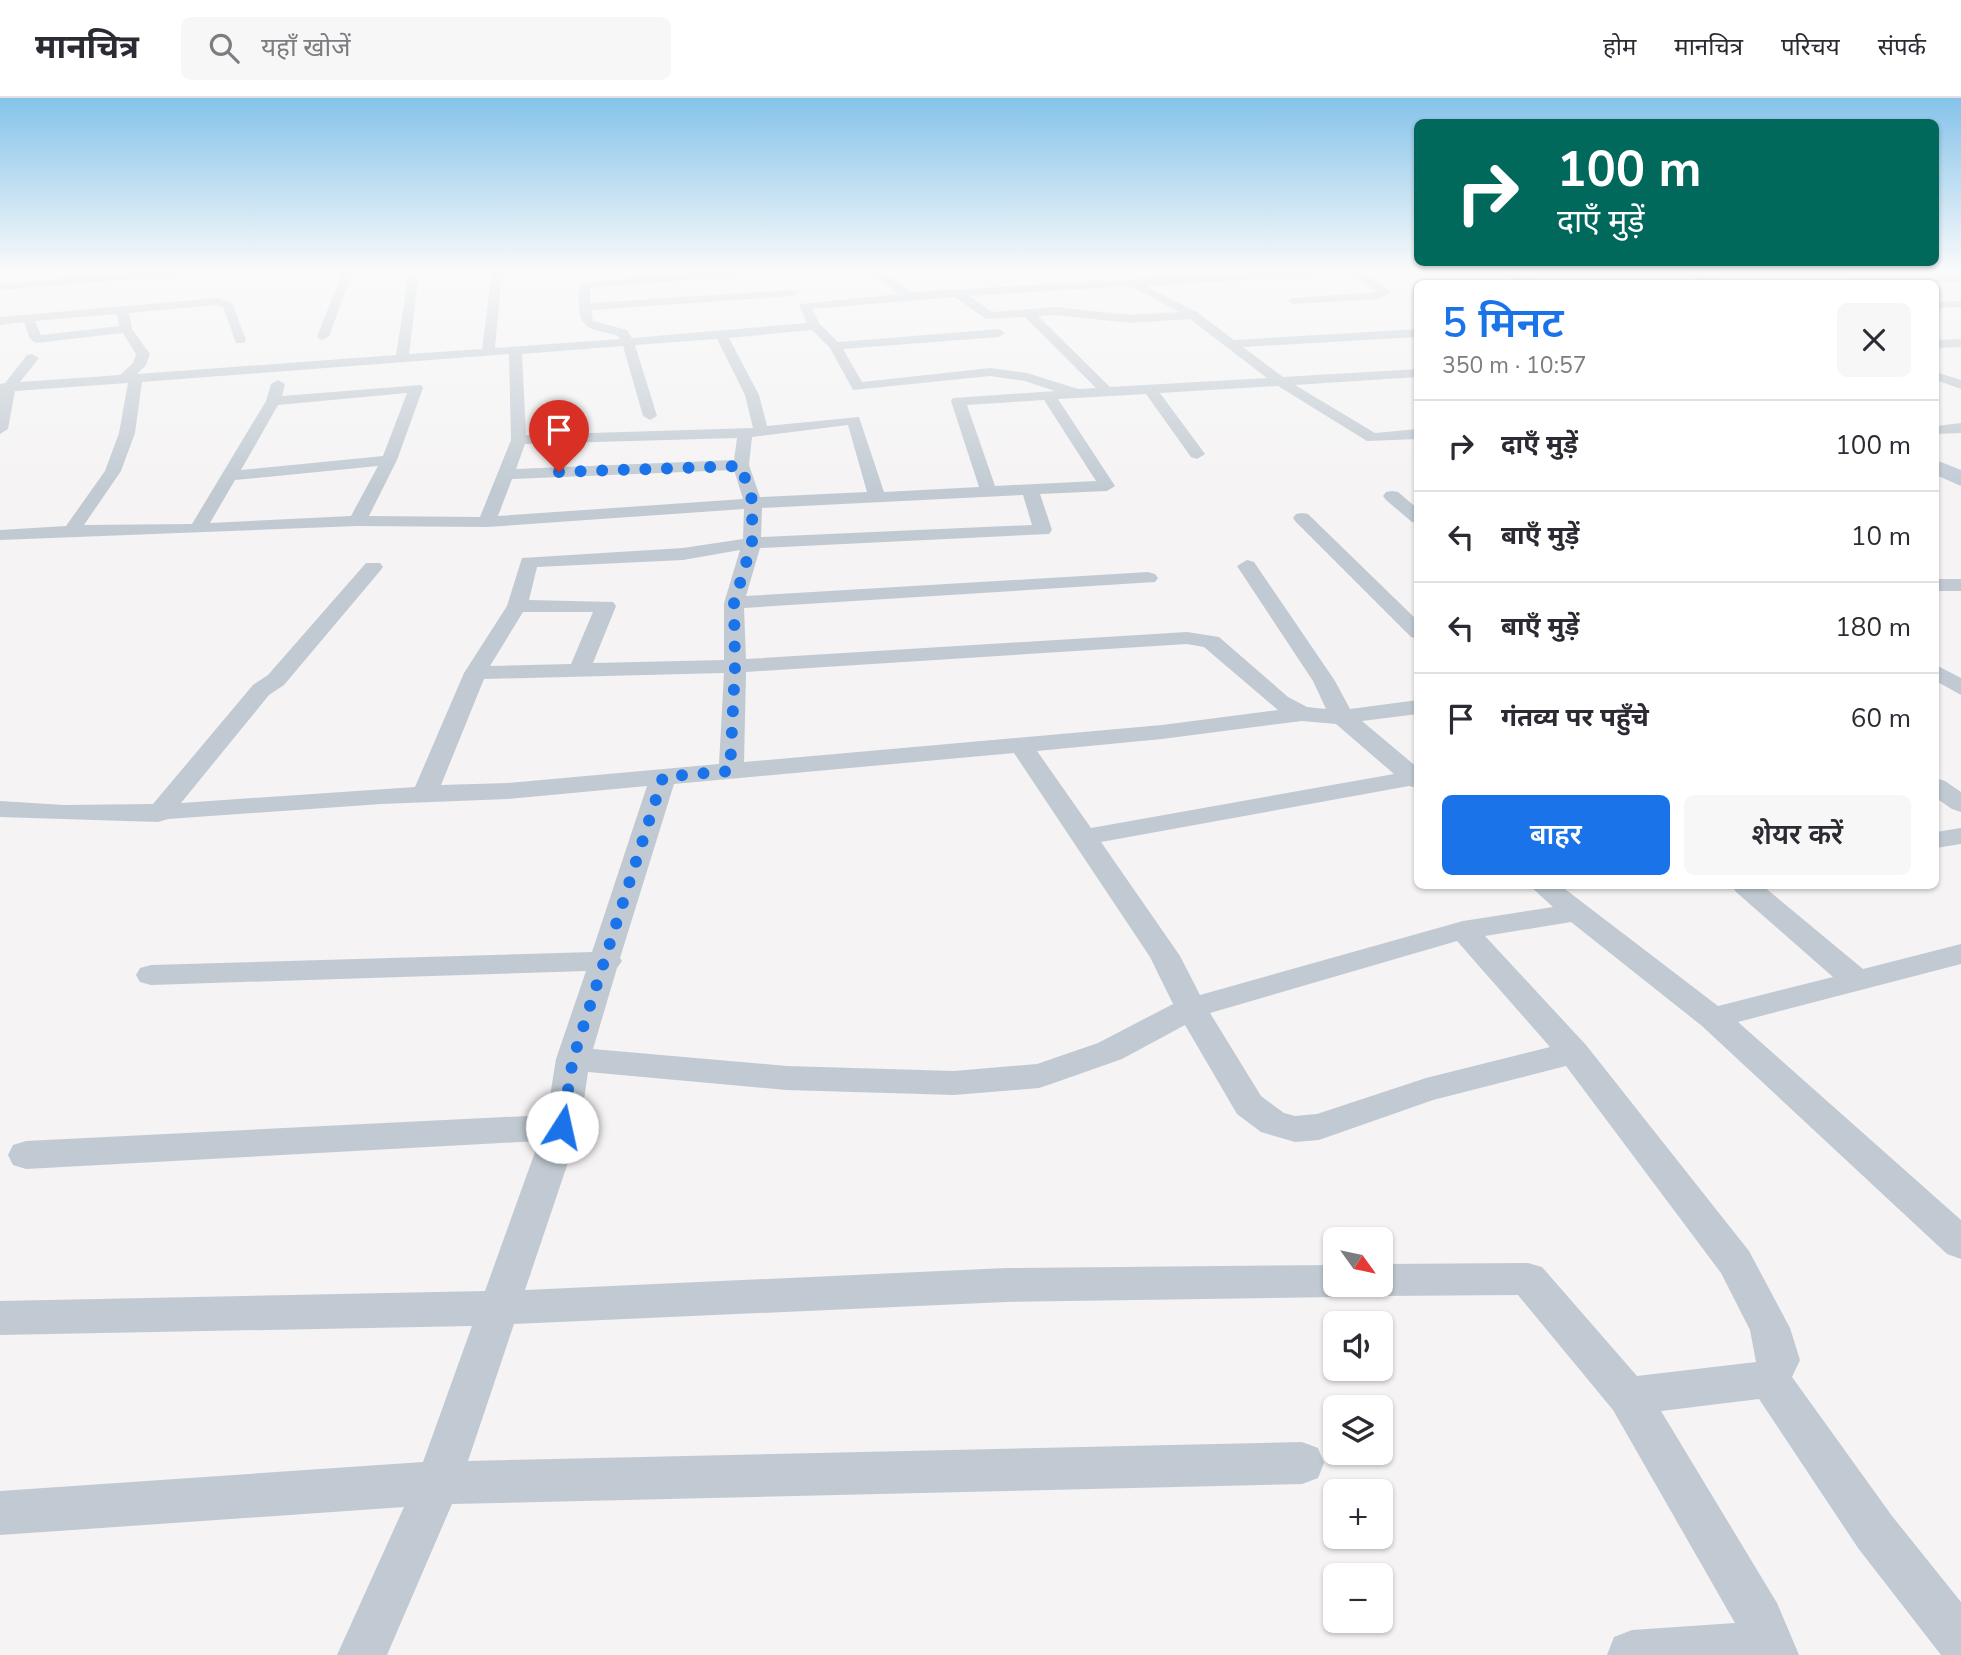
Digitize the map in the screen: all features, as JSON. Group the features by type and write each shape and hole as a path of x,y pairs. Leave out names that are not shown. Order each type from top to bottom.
{"street":[{"path":"0,429 5,388 32,358 35,345"},
{"path":"71,531 113,471 127,433 130,379 143,354 137,345"},
{"path":"402,358 404,345"},
{"path":"488,351 489,345"},
{"path":"5,388 585,345"},
{"path":"629,345 650,416"},
{"path":"726,345 752,395 753,432 741,466 753,503 752,543 734,603 735,666 730,771"},
{"path":"852,345 835,346 858,387 990,372 1027,377 1078,394"},
{"path":"1060,345 1108,391"},
{"path":"1232,345 1278,380 1372,438 1414,434"},
{"path":"487,522 519,440 515,349"},
{"path":"10,360 32,358"},
{"path":"81,381 93,364"},
{"path":"198,529 274,401 283,368"},
{"path":"989,492 958,401 1414,373"},
{"path":"1939,377 1961,386"},
{"path":"274,401 416,388 388,460 357,521"},
{"path":"1150,388 1198,454"},
{"path":"0,535 357,521 487,522 753,503 1108,486 1048,396"},
{"path":"519,440 753,432 854,420 877,498"},
{"path":"1939,430 1961,428"},
{"path":"229,476 388,460"},
{"path":"506,474 741,466"},
{"path":"426,791 475,673 517,606 528,562 684,554 752,543 1043,530 1030,490"},
{"path":"1392,496 1414,515"},
{"path":"1302,518 1414,629"},
{"path":"158,814 261,690 276,680 373,566"},
{"path":"1247,566 1324,681 1342,717 1414,779"},
{"path":"734,603 1148,578"},
{"path":"1939,585 1961,584"},
{"path":"517,606 606,606 579,670"},
{"path":"475,673 735,666 1188,638 1211,642 1280,702 1302,713"},
{"path":"1939,671 1961,667"},
{"path":"1939,673 1961,688"},
{"path":"0,809 158,814 426,791 508,791 1162,732 1302,713 1342,717 1414,708"},
{"path":"1020,744 1166,956 1191,1008 1249,1105 1273,1123 1295,1129 1319,1126 1426,1090 1574,1053"},
{"path":"362,1655 438,1483 562,1127 573,1059 607,961 663,777"},
{"path":"1084,837 1414,780"},
{"path":"1939,788 1961,804"},
{"path":"1939,839 1961,836"},
{"path":"1548,889 1713,1018 1961,1243"},
{"path":"1750,889 1857,981"},
{"path":"573,1059 787,1078 954,1083 1039,1076 1110,1051 1191,1008 1463,930 1576,912"},
{"path":"1463,930 1574,1053 1735,1262 1770,1328 1779,1360 1769,1380"},
{"path":"1713,1018 1961,954"},
{"path":"151,975 607,961"},
{"path":"26,1155 562,1127"},
{"path":"1393,1280 1528,1279 1628,1396 1733,1571 1773,1651 1632,1655"},
{"path":"0,1318 498,1308 1006,1285 1323,1281"},
{"path":"1628,1396 1769,1380"},
{"path":"1769,1380 1875,1532 1961,1641"},
{"path":"0,1513 438,1483 1301,1463"}],"route":[{"path":"559,472 741,466 753,503 752,543 734,603 735,666 730,771 663,777 607,961 573,1059 562,1127"}]}
